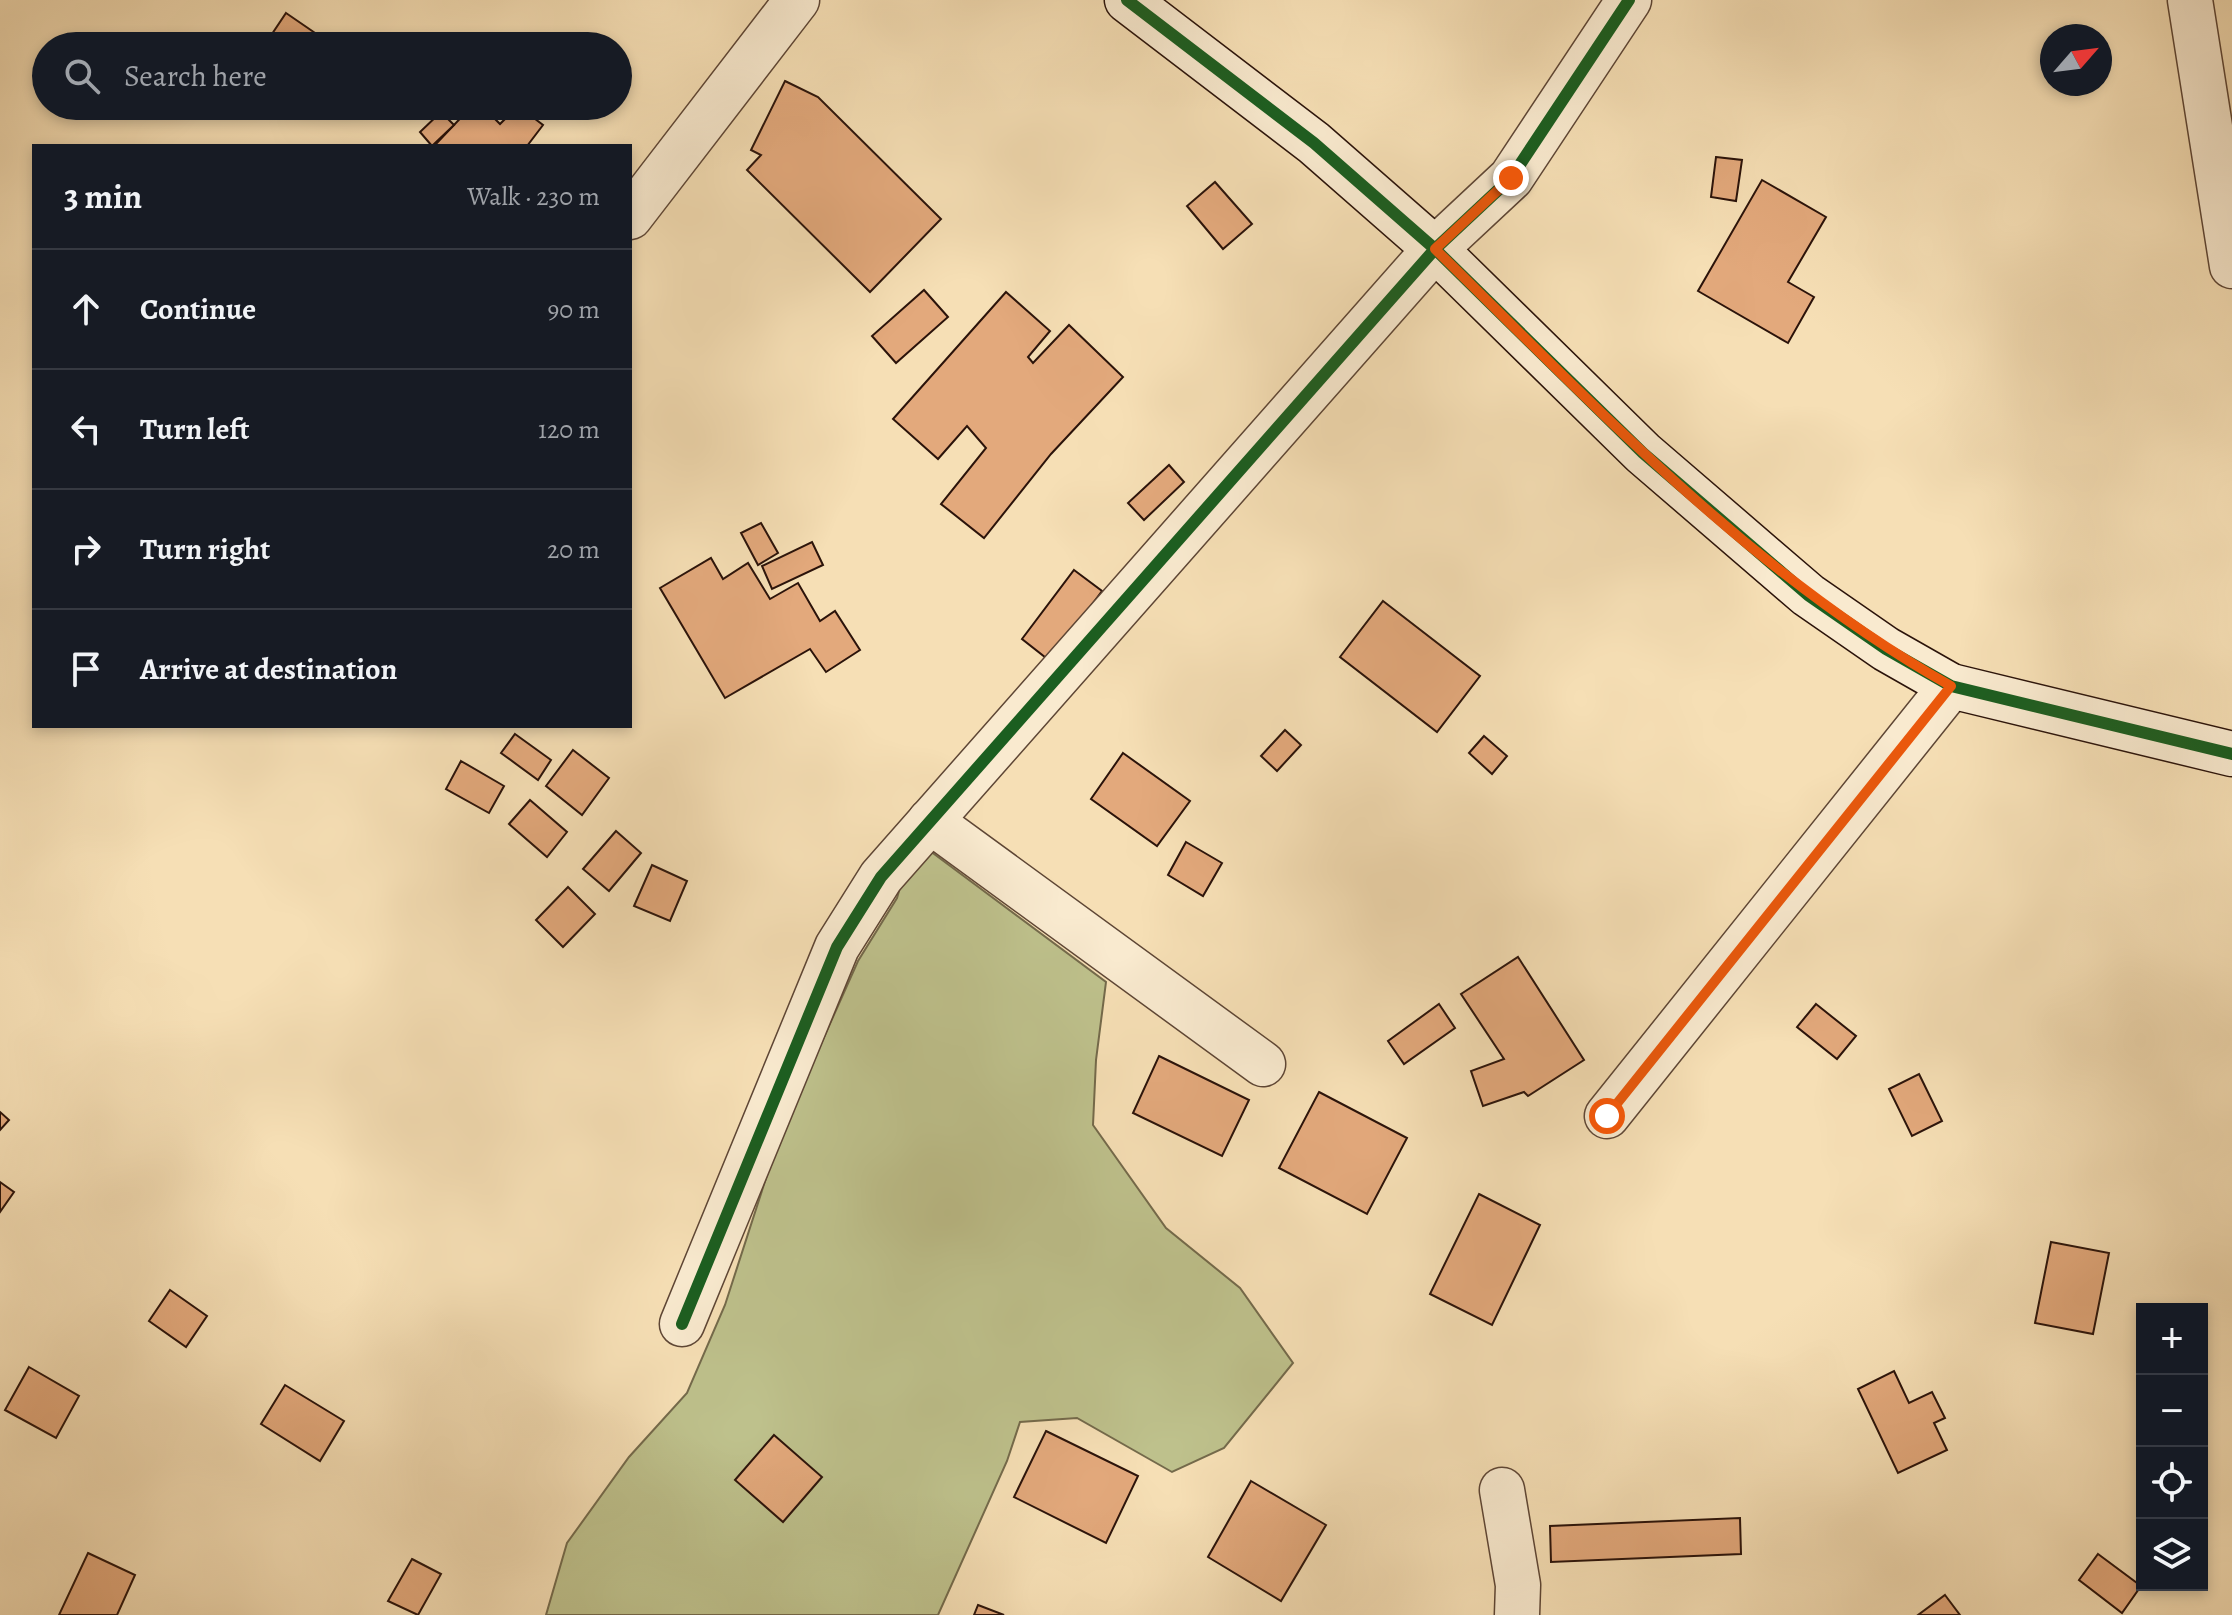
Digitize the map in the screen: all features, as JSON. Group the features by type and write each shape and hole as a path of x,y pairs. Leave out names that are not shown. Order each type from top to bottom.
{"street":[{"path":"632,214 797,0"},
{"path":"1127,0 1314,143 1435,249 1643,453 1808,595 1886,649 1951,686 2232,754"},
{"path":"682,1324 837,947 881,877 1435,249 1511,178 1629,0"},
{"path":"2190,0 2232,266"},
{"path":"1607,1116 1951,686"},
{"path":"930,821 1263,1064"},
{"path":"1502,1490 1518,1585 1517,1615"}],"green space":[{"path":"914,839 1106,982 1096,1060 1093,1125 1166,1228 1240,1288 1293,1363 1224,1448 1172,1472 1077,1418 1020,1422 1007,1461 938,1615 546,1615 567,1543 629,1457 687,1393 725,1305 779,1138 858,961 897,898"}],"building":[{"path":"286,13 314,32 273,32"},
{"path":"785,81 818,97 941,219 870,292 747,170 761,155 751,150"},
{"path":"433,120 449,120 454,125 434,144 430,144 420,132"},
{"path":"459,120 496,120 500,124 504,120 536,120 543,125 529,144 436,144"},
{"path":"1716,157 1742,160 1736,201 1711,197"},
{"path":"1762,180 1826,217 1788,282 1814,297 1788,343 1698,291"},
{"path":"1215,182 1252,224 1223,249 1187,206"},
{"path":"924,290 948,317 896,363 872,336"},
{"path":"1006,292 1050,331 1028,357 1033,363 1069,325 1123,377 1051,454 984,538 941,504 986,448 967,426 938,459 893,419"},
{"path":"1169,465 1184,482 1144,520 1128,503"},
{"path":"761,523 778,553 758,565 741,533"},
{"path":"812,542 823,565 772,589 762,566"},
{"path":"711,558 723,579 748,563 770,599 798,583 820,621 835,611 860,650 826,672 810,649 725,698 660,588"},
{"path":"1074,570 1102,591 1050,661 1022,639"},
{"path":"1383,601 1480,676 1437,732 1340,657"},
{"path":"1285,730 1301,745 1277,771 1261,756"},
{"path":"515,734 551,760 538,780 501,753"},
{"path":"1484,736 1507,756 1492,774 1469,753"},
{"path":"573,750 609,778 582,815 546,786"},
{"path":"1123,753 1190,801 1157,846 1091,799"},
{"path":"461,761 504,786 489,813 446,789"},
{"path":"530,800 567,832 547,857 509,824"},
{"path":"616,831 641,853 609,891 583,869"},
{"path":"1186,842 1222,863 1203,896 1168,875"},
{"path":"652,865 687,881 670,921 634,906"},
{"path":"568,887 595,914 563,947 536,920"},
{"path":"1518,957 1584,1060 1528,1096 1524,1092 1483,1106 1471,1071 1504,1059 1461,994"},
{"path":"1439,1004 1455,1028 1404,1064 1388,1041"},
{"path":"1816,1004 1856,1036 1837,1059 1797,1027"},
{"path":"1159,1056 1249,1100 1222,1156 1133,1113"},
{"path":"1919,1074 1942,1121 1912,1136 1889,1089"},
{"path":"1319,1092 1407,1138 1367,1214 1279,1168"},
{"path":"0,1112 9,1120 0,1130"},
{"path":"0,1182 14,1192 0,1212"},
{"path":"1479,1194 1540,1225 1492,1325 1430,1294"},
{"path":"2051,1242 2109,1253 2093,1334 2035,1323"},
{"path":"170,1290 207,1316 186,1347 149,1321"},
{"path":"29,1367 79,1396 56,1438 5,1410"},
{"path":"1894,1371 1909,1403 1932,1392 1945,1418 1934,1423 1947,1450 1898,1473 1858,1389"},
{"path":"285,1385 344,1421 320,1461 261,1424"},
{"path":"1046,1431 1138,1476 1106,1543 1014,1497"},
{"path":"774,1435 822,1477 783,1522 735,1480"},
{"path":"1251,1481 1326,1525 1281,1601 1208,1557"},
{"path":"1740,1518 1741,1554 1551,1562 1550,1526"},
{"path":"88,1553 135,1575 117,1615 59,1615"},
{"path":"2098,1554 2136,1582 2137,1591 2122,1613 2079,1580"},
{"path":"412,1559 441,1574 418,1615 388,1601"},
{"path":"1945,1595 1960,1615 1918,1615"},
{"path":"978,1605 1004,1615 974,1615"}],"cycle path":[{"path":"1127,0 1314,143 1435,249 1643,453 1808,595 1886,649 1951,686 2232,754"},
{"path":"682,1324 837,947 881,877 1435,249 1511,178 1629,0"}],"route":[{"path":"1511,178 1435,249 1643,453 1808,595 1886,649 1951,686 1607,1116"}]}
